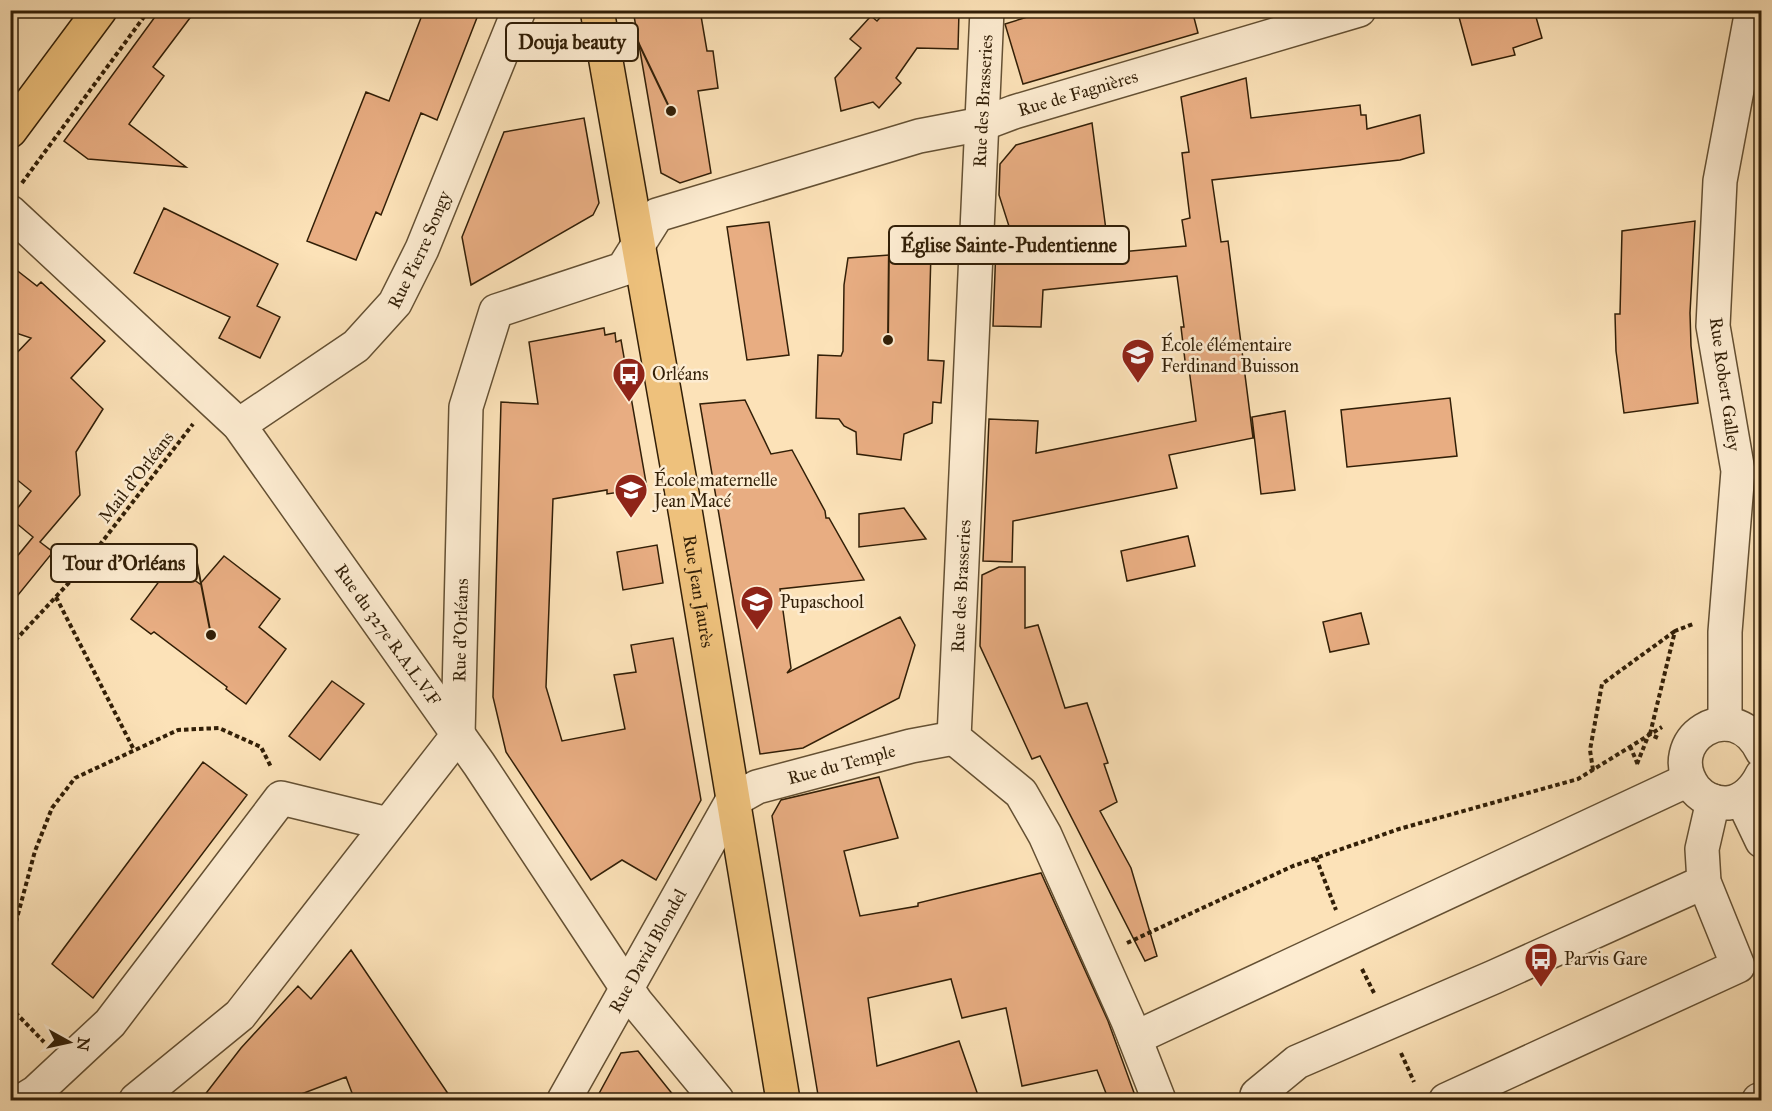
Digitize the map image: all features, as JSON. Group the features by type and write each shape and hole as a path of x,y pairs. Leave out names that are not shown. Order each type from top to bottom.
{"main road":[{"path":"10,131 100,10"},
{"name":"Rue Jean Jaurès","path":"597,10 686,516 783,1101"}],"street":[{"name":"Rue Pierre Songy","path":"239,425 356,346 395,303 422,249 519,10"},
{"name":"Rue des Brasseries","path":"954,738 987,10"},
{"name":"Rue de Fagnières","path":"657,215 919,136 982,123 1359,10"},
{"name":"Rue Robert Galley","path":"1725,723 1725,632 1738,471 1713,326 1720,181 1752,10"},
{"name":"Rue du 327e R.A.L.V.F","path":"14,200 239,425 458,735 627,988 717,1101"},
{"name":"Rue d'Orléans","path":"458,735 466,407 496,311 624,269 657,215"},
{"path":"1739,792 1699,794 1688,780 1684,760 1691,741 1706,728 1725,723 1742,727 1755,738 1761,751"},
{"path":"136,1101 240,1015 458,735"},
{"path":"954,738 1021,793 1045,835 1136,1038 1159,1101"},
{"name":"Rue du Temple","path":"732,801 757,787 911,746 954,738"},
{"path":"1136,1038 1688,780"},
{"path":"1739,792 1761,841"},
{"path":"1446,1101 1738,966 1704,882 1702,849 1739,792"},
{"path":"23,1101 36,1092 110,1023 281,798 388,824"},
{"name":"Rue David Blondel","path":"564,1101 732,801"},
{"path":"1259,1101 1257,1095 1297,1062 1494,977 1704,882"}],"path":[{"path":"14,200 149,10"},
{"name":"Mail d'Orléans","path":"10,646 78,573 212,400"},
{"path":"56,597 134,750"},
{"path":"1593,770 1590,750 1602,684 1675,632 1700,621"},
{"path":"1649,734 1675,632"},
{"path":"1124,945 1293,866 1399,830 1578,779 1669,722"},
{"path":"10,944 35,850 52,808 75,778 178,730 219,728 261,747 271,765 281,798"},
{"path":"1316,858 1338,917"},
{"path":"1359,963 1374,993"},
{"path":"1401,1053 1414,1082"}],"building":[{"path":"160,10 196,10 153,67 164,76 129,124 186,167 88,159 64,141"},
{"path":"424,10 480,10 437,120 421,113 381,215 376,212 356,260 307,241 366,92 389,101"},
{"path":"633,10 700,10 707,51 713,51 718,88 698,91 711,173 680,183 661,173"},
{"path":"887,10 959,12 958,49 917,48 896,78 901,83 879,108 873,102 841,111 835,78 861,48 850,39 871,16 877,21"},
{"path":"1050,10 1192,10 1198,33 1023,84 1005,24"},
{"path":"1482,10 1534,10 1542,38 1513,48 1515,55 1472,65 1459,17"},
{"path":"1246,78 1251,118 1360,105 1361,115 1366,115 1367,129 1420,115 1424,153 1400,160 1212,180 1221,242 1228,241 1253,438 1169,455 1177,488 1013,521 1012,562 983,561 989,419 1038,421 1036,453 1196,421 1189,369 1186,369 1181,327 1184,327 1177,276 1043,290 1041,327 993,326 996,246 1015,245 999,195 1000,164 1016,145 1092,123 1109,253 1186,246 1182,220 1190,218 1182,153 1189,152 1181,97"},
{"path":"584,118 599,203 593,215 471,285 462,237 504,132"},
{"path":"164,208 278,264 257,306 280,317 260,358 219,338 230,317 134,273"},
{"path":"1695,221 1690,313 1691,346 1698,403 1624,413 1616,351 1615,314 1620,314 1622,231"},
{"path":"769,222 789,355 747,360 727,227"},
{"path":"931,252 928,360 944,361 941,403 933,402 932,423 904,434 901,460 857,454 856,432 844,426 839,419 816,418 818,355 841,356 843,351 844,285 848,258"},
{"path":"10,265 37,286 41,282 105,341 71,378 103,409 76,452 80,495 40,542 53,552 10,605 10,565 33,537 10,518 31,491 10,474 10,360 31,338 10,331"},
{"path":"604,328 605,335 615,333 616,342 621,340 647,488 607,494 607,490 553,499 546,687 562,741 625,729 614,675 636,672 631,645 673,638 701,800 656,880 622,860 591,880 506,752 493,697 501,402 538,404 529,342"},
{"path":"1450,398 1457,456 1347,467 1341,410"},
{"path":"745,400 771,454 792,450 825,511 826,518 829,518 864,580 780,589 791,668 787,673 900,617 915,645 899,698 803,748 760,754 700,404"},
{"path":"1285,411 1295,490 1261,494 1252,417"},
{"path":"904,508 926,539 859,547 859,514"},
{"path":"1188,536 1195,566 1127,581 1121,551"},
{"path":"657,545 663,583 623,590 617,552"},
{"path":"224,556 280,599 259,627 286,649 246,704 154,632 151,634 131,619 172,564 200,584"},
{"path":"999,567 1025,567 1025,628 1038,625 1065,708 1087,703 1108,763 1104,764 1117,802 1100,811 1131,868 1157,956 1145,961 1040,756 1032,759 980,646 982,575"},
{"path":"1361,613 1369,644 1330,652 1323,622"},
{"path":"332,681 364,704 320,760 289,736"},
{"path":"203,762 247,795 93,998 52,964"},
{"path":"879,777 898,838 844,851 860,916 918,906 918,903 1041,873 1108,1021 1137,1101 1109,1101 1097,1070 1022,1086 1006,1008 962,1018 951,979 868,998 877,1066 959,1041 980,1101 819,1101 772,816 781,800"},
{"path":"351,950 453,1101 355,1101 346,1077 283,1101 200,1101 241,1048 298,986 311,999"},
{"path":"638,1051 678,1101 595,1101 621,1053"}],"place":[{"name":"Douja beauty","path":"671,111"},
{"name":"Église Sainte-Pudentienne","path":"888,340"},
{"name":"École élémentaire Ferdinand Buisson","path":"1138,384"},
{"name":"Orléans","path":"629,403"},
{"name":"École maternelle Jean Macé","path":"631,519"},
{"name":"Pupaschool","path":"757,631"},
{"name":"Tour d'Orléans","path":"211,635"},
{"name":"Parvis Gare","path":"1541,988"}]}
